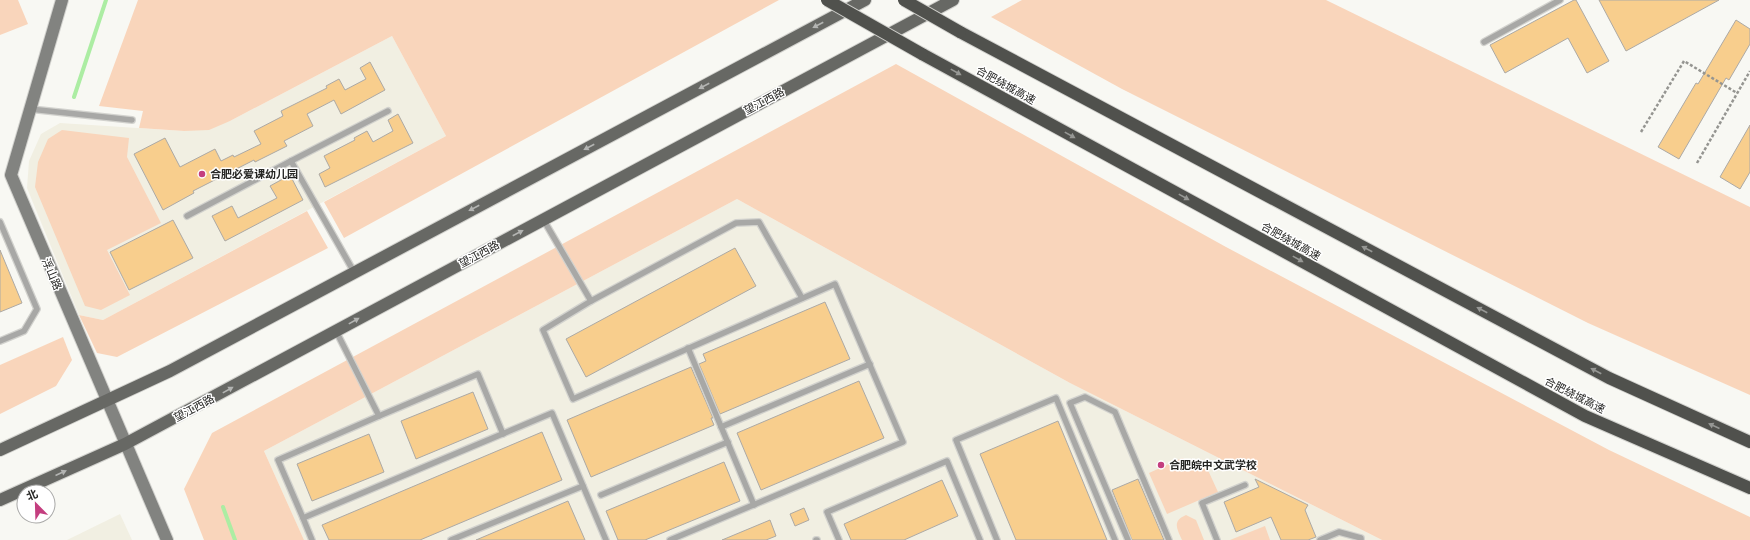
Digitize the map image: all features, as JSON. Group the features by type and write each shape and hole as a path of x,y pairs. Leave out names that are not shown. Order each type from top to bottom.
{"highway":[{"name":"合肥绕城高速","path":"827,0 922,54 1585,416 1750,488"},
{"path":"904,0 960,32 1609,378 1750,442"}],"main road":[{"path":"0,450 170,371 865,0"},
{"name":"望江西路","path":"0,500 125,444 953,0"}],"street":[{"name":"浮山路","path":"62,0 10,175 167,540"}],"lane":[{"path":"1484,42 1560,0"},
{"path":"30,109 132,120"},
{"path":"187,216 388,111"},
{"path":"291,162 354,272"},
{"path":"543,219 591,301"},
{"path":"670,540 903,442 835,284 572,399 543,330 591,301 736,223 759,222 802,298"},
{"path":"0,223 37,309 24,331 0,341"},
{"path":"336,331 379,416"},
{"path":"688,348 754,505"},
{"path":"721,427 870,364"},
{"path":"312,540 278,460 478,374 503,434"},
{"path":"1128,540 1070,403 1085,397 1115,412 1169,540"},
{"path":"997,540 956,440 1056,398 1115,540"},
{"path":"303,518 552,413 606,540"},
{"path":"601,495 728,442"},
{"path":"839,540 827,512 947,461 980,540"},
{"path":"1217,540 1202,503 1245,485"},
{"path":"451,540 583,486"},
{"path":"1320,540 1339,532 1361,538 1361,540"}],"path":[{"path":"1641,132 1684,61 1737,93"},
{"path":"1697,162 1750,71"}],"shaded area":[{"path":"0,0 18,0 28,24 0,35"},
{"path":"138,0 779,0 344,238 324,202 446,136 392,36 230,121 209,130 184,131 139,128 143,111 99,106"},
{"path":"1022,0 1326,0 1750,207 1750,395 1588,323 1122,89 991,17"},
{"name":"合肥必爱课幼儿园","path":"392,36 446,136 103,320 79,315 27,188 29,161 41,134 60,123 184,131 230,121"},
{"path":"896,64 1226,247 1609,450 1750,517 1750,540 1382,540 1070,383 737,199 264,451 304,540 204,540 184,489 212,433"},
{"path":"62,130 129,138 127,157 161,223 107,250 130,295 101,310 85,306 35,187 38,162 48,139"},
{"path":"737,199 1070,383 1382,540 304,540 264,451"},
{"path":"307,211 328,248 117,357 97,353 79,315 103,320"},
{"path":"63,337 72,360 56,386 0,414 0,365"},
{"path":"1182,458 1207,468 1218,492 1167,514 1149,473"},
{"path":"120,514 132,540 67,540"},
{"path":"1186,515 1196,520 1204,540 1182,540 1177,528 1177,522"},
{"path":"1265,526 1270,540 1230,540"}],"building":[{"path":"1576,0 1609,61 1587,73 1568,38 1505,73 1490,45"},
{"path":"1599,0 1719,0 1626,51"},
{"path":"1736,20 1750,29 1750,44 1729,80 1726,78 1679,159 1658,147"},
{"path":"370,62 385,90 341,114 334,100 307,114 313,126 284,141 287,146 255,162 254,160 193,191 194,193 163,210 134,154 165,138 180,167 215,149 221,161 233,155 234,157 261,144 254,131 283,116 281,111 327,88 326,86 339,79 345,90 366,79 360,68"},
{"path":"398,114 413,143 325,187 319,174 330,168 324,156 355,140 354,138 367,131 373,142 393,131 388,120"},
{"path":"1750,125 1750,172 1740,189 1720,177"},
{"path":"290,175 303,200 225,241 212,216 232,206 238,218 277,198 270,186"},
{"path":"173,220 193,258 129,290 110,252"},
{"path":"735,248 756,286 586,377 566,339"},
{"path":"0,250 22,303 0,312"},
{"path":"825,302 850,359 720,414 699,364 706,361 703,354"},
{"path":"691,367 713,418 711,418 714,425 591,477 567,420"},
{"path":"859,381 884,438 761,490 737,433"},
{"path":"473,392 488,429 416,459 401,421"},
{"path":"1058,421 1107,540 1016,540 980,454"},
{"path":"542,432 562,480 420,540 329,540 322,525"},
{"path":"369,434 384,472 312,501 297,464"},
{"path":"724,462 740,501 645,540 618,540 606,511"},
{"path":"1138,479 1164,540 1132,540 1112,490"},
{"path":"1255,479 1308,505 1305,510 1316,537 1308,540 1281,540 1271,517 1236,532 1224,502 1259,487"},
{"path":"942,480 958,516 904,540 851,540 844,524"},
{"path":"568,501 585,540 476,540"},
{"path":"804,508 809,520 795,526 790,514"},
{"path":"770,520 776,536 766,540 722,540"}],"waterway":[{"path":"74,97 106,0"},
{"path":"223,507 235,540"}],"place":[{"name":"合肥必爱课幼儿园","path":"202,174"},
{"name":"合肥皖中文武学校","path":"1161,465"}]}
